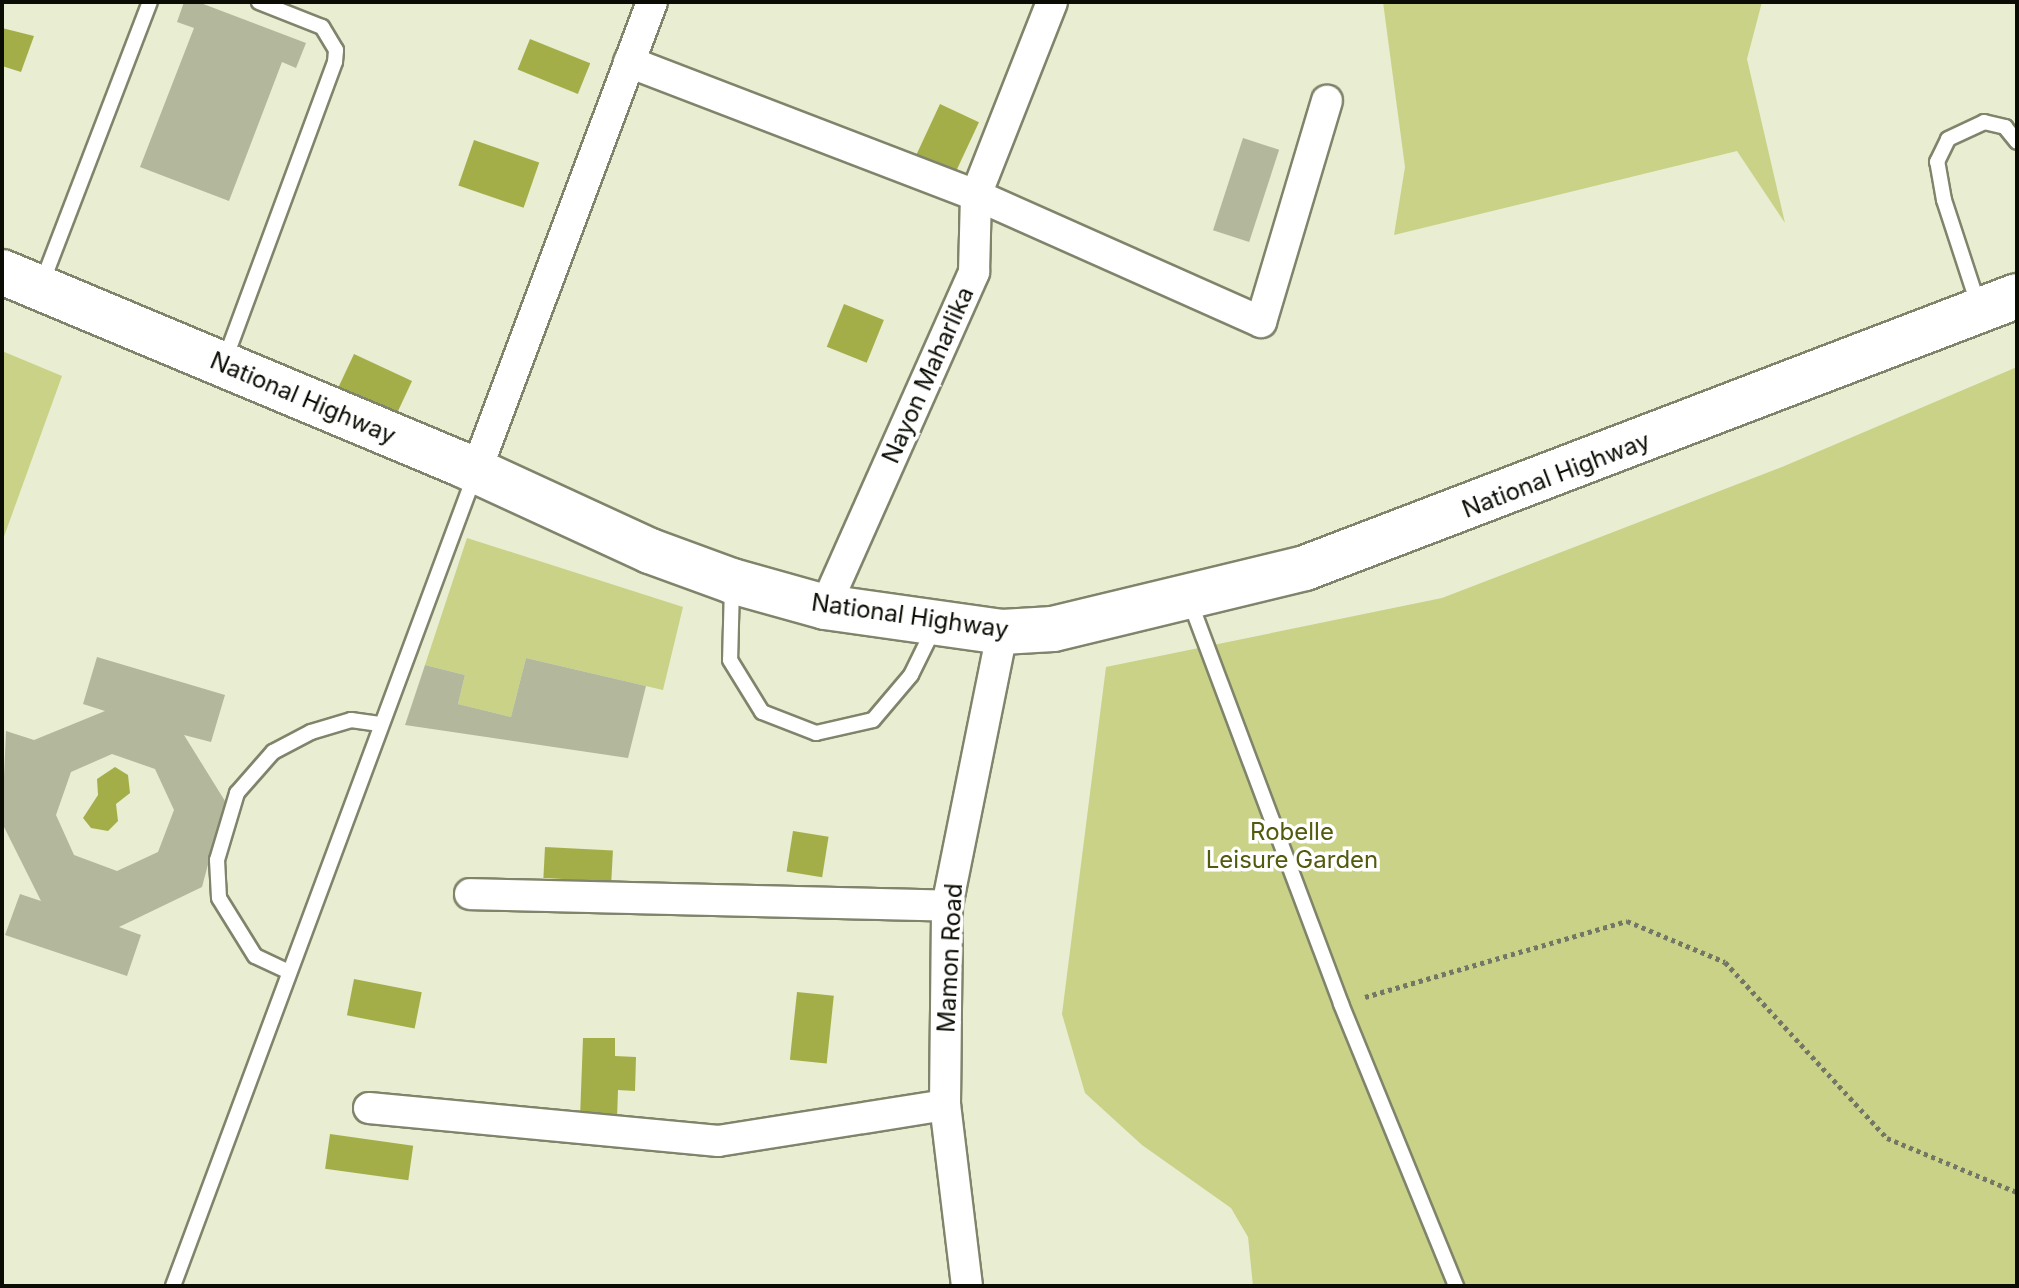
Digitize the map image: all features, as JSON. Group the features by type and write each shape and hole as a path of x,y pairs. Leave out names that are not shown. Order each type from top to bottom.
{"main road":[{"name":"National Highway","path":"21,280 476,471 650,551 732,581 825,607 1002,632 1053,629 1189,599 1305,568 1455,514 1998,303"}],"street":[{"path":"476,471 652,2"},
{"name":"Nayon Maharlika","path":"825,607 974,272 976,195 1052,2"},
{"path":"629,62 976,195 1261,322 1327,101"},
{"name":"Mamon Road","path":"967,1286 945,1105 947,906 1002,632"},
{"path":"470,894 947,906"},
{"path":"369,1108 718,1141 945,1105"}],"lane":[{"path":"21,280 150,2"},
{"path":"223,364 335,62 336,50 322,27 259,2"},
{"path":"1998,303 1944,200 1937,162 1948,139 1984,122 2005,127 2017,142"},
{"path":"173,1286 287,971 476,471"},
{"path":"732,581 730,660 762,712 816,733 873,720 911,675 937,621"},
{"path":"1189,599 1341,1004 1456,1286"},
{"path":"287,971 255,956 219,898 217,860 237,793 273,752 311,732 351,720 380,724"}],"path":[{"path":"1341,1004 1627,921 1725,962 1887,1138 2017,1192"}],"green space":[{"path":"1383,2 1762,2 1747,59 1785,223 1737,151 1394,235 1405,167"},
{"path":"2,351 62,376 2,542"},
{"name":"Robelle Leisure Garden","path":"2017,367 2017,1286 1253,1286 1248,1237 1231,1208 1142,1145 1085,1093 1062,1014 1106,667 1442,598 1782,467"},
{"path":"467,538 683,607 663,690 526,658 511,717 458,704 465,675 425,665"}],"shaded area":[{"path":"2,28 34,36 21,72 2,66"},
{"path":"530,39 590,63 578,94 518,70"},
{"path":"940,104 979,122 955,174 916,156"},
{"path":"474,140 539,162 524,208 458,185"},
{"path":"844,304 884,320 867,363 827,347"},
{"path":"354,354 412,381 396,416 338,389"},
{"path":"115,767 128,775 130,793 116,804 118,821 108,831 91,828 83,818 98,795 97,779"},
{"path":"793,831 829,837 822,877 787,871"},
{"path":"545,847 613,851 611,882 543,878"},
{"path":"354,979 422,992 415,1028 347,1015"},
{"path":"797,992 834,996 827,1063 790,1060"},
{"path":"583,1038 615,1038 615,1056 636,1057 635,1091 618,1090 617,1119 580,1118"},
{"path":"330,1134 413,1146 408,1180 325,1169"}],"building":[{"path":"184,2 198,2 306,43 296,68 282,62 229,201 140,167 194,28 177,22"},
{"path":"1243,138 1279,150 1249,242 1213,230"},
{"path":"97,657 225,695 211,742 184,735 225,801 202,887 119,927 141,935 127,976 5,935 20,894 41,901 2,823 6,731 34,740 105,711 83,704","holes":["112,754 155,769 174,810 158,852 117,871 74,855 56,815 71,772"]},
{"path":"526,658 646,686 628,758 405,725 425,665 465,675 458,704 511,717"}]}
